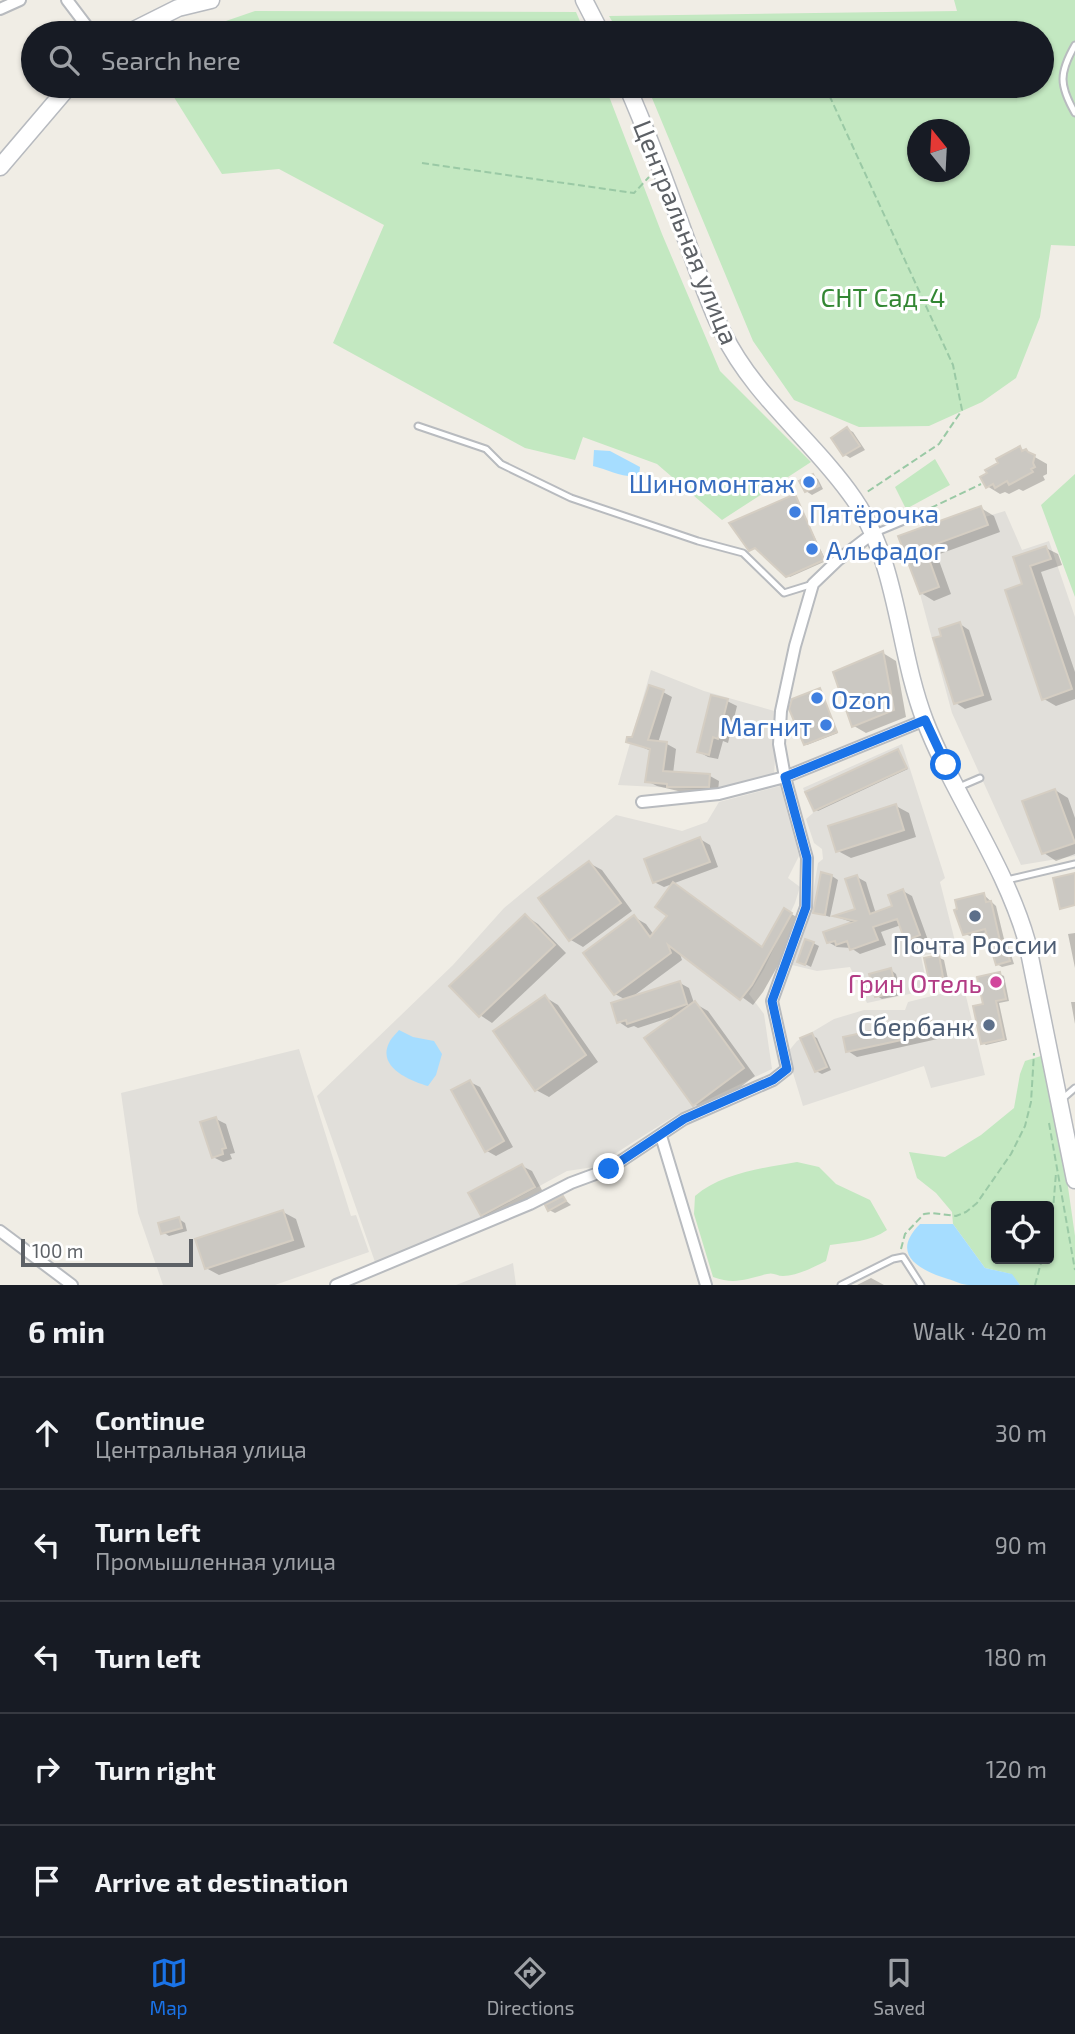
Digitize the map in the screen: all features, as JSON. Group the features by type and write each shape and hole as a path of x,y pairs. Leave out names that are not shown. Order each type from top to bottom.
{"street":[{"path":"0,9 20,0"},
{"path":"67,0 83,21"},
{"path":"152,21 177,8 211,0"},
{"path":"584,0 595,21"},
{"path":"0,167 59,98"},
{"name":"Центральная улица","path":"632,98 724,336 762,390 855,500 887,567 925,720 956,789 1019,913 1075,1175"},
{"path":"335,1285 609,1169 684,1119 773,1080 787,1069 772,1001 806,907 807,858 784,778 779,744 781,711 795,646 813,584 838,560 872,534"},
{"path":"642,802 719,794 784,778 925,720"},
{"path":"661,1136 706,1285"},
{"path":"0,1231 72,1285"}],"lane":[{"path":"1075,45 1063,69 1062,80 1075,113"},
{"path":"418,426 486,449 501,464 571,498 698,541 743,553 785,593 813,584"},
{"path":"872,534 906,520"},
{"path":"956,789 980,778"},
{"path":"1004,881 1075,864"},
{"path":"1060,1101 1075,1088"},
{"path":"841,1285 893,1259 903,1257 921,1285"}],"path":[{"path":"831,98 953,365 962,410 939,444 855,500"},
{"path":"422,163 634,193 660,166"},
{"path":"906,520 981,484"},
{"path":"903,1257 901,1249 905,1234 924,1214 956,1216 977,1203 1025,1126 1031,1102 1036,1052 1039,1063"},
{"path":"1047,1115 1075,1270"},
{"path":"1054,1201 1057,1168"},
{"path":"1035,1285 1041,1264"}],"shaded area":[{"path":"981,506 985,517 1005,511 1022,550 1049,541 1075,617 1075,856 1021,865 952,713 920,594 898,536"},
{"path":"651,670 704,691 778,712 774,775 713,790 618,785"},
{"path":"902,744 945,878 940,882 957,949 921,956 928,990 867,1003 850,967 817,971 792,965 809,917 818,863 823,859 822,849 814,843 806,819 813,813 803,788"},
{"path":"780,786 799,856 788,878 800,887 764,969 749,994 764,1014 772,1069 676,1115 594,1167 567,1171 479,1219 375,1262 317,1096 453,965 504,908 616,815 682,831 707,822 719,802"},
{"path":"964,988 985,1075 931,1088 924,1066 803,1106 787,1053 797,1041 834,1019 864,1010 905,1010 908,1002"},
{"path":"299,1049 351,1216 356,1215 369,1252 275,1285 163,1285 138,1213 121,1093"},
{"path":"513,1263 516,1285 456,1285"}],"green space":[{"name":"СНТ Сад-4","path":"954,0 1075,0 1075,246 1051,245 1040,317 1016,378 982,402 929,426 859,427 794,400 753,341 652,98 1054,98 1054,21 612,21 609,16 957,11"},
{"path":"255,11 576,12 580,21 226,21"},
{"path":"174,98 610,98 662,234 720,371 811,462 722,520 657,464 583,437 575,460 525,448 333,343 384,225 279,169 222,174"},
{"path":"935,459 950,485 906,509 895,487"},
{"path":"1075,474 1075,597 1041,505"},
{"path":"1041,1056 1047,1065 1075,1236 1075,1285 1020,1285 1011,1274 985,1268 953,1224 952,1212 936,1193 917,1178 909,1152 945,1157 981,1135 1014,1108 1025,1061"},
{"path":"797,1162 819,1167 836,1184 870,1200 887,1230 867,1239 830,1245 826,1261 794,1274 769,1274 734,1281 713,1277 694,1214 695,1196 730,1177"}],"water":[{"path":"594,450 610,451 640,467 639,476 621,475 593,466"},
{"path":"399,1030 413,1037 434,1041 442,1054 436,1075 428,1086 405,1077 391,1066 386,1052"},
{"path":"920,1224 953,1224 985,1268 1012,1274 1020,1285 969,1285 918,1266 908,1252 908,1244"}],"building":[{"path":"847,427 860,446 843,456 831,438"},
{"path":"1020,446 1022,451 1026,449 1035,455 1035,467 1031,469 1033,472 1009,485 1007,481 995,488 993,484 986,488 980,477 987,473 985,470 998,463 996,459"},
{"path":"813,474 819,486 805,492 799,481"},
{"path":"795,494 824,560 786,577 755,548 749,551 729,523"},
{"path":"981,506 988,525 925,548 939,587 920,594 898,536"},
{"path":"1046,546 1051,559 1030,566 1072,689 1042,700 1005,590 1022,584 1013,557"},
{"path":"960,622 983,695 954,704 933,638 941,636 939,629"},
{"path":"883,651 894,710 852,727 833,672"},
{"path":"649,685 664,690 648,740 667,742 663,771 710,774 709,787 667,787 667,784 645,782 650,749 626,742 627,737 632,737"},
{"path":"820,688 837,732 804,745 789,709 792,699"},
{"path":"711,695 728,699 718,739 713,737 709,755 697,752"},
{"path":"898,749 907,768 814,811 805,792"},
{"path":"1055,789 1075,843 1042,854 1022,801"},
{"path":"896,804 904,830 836,852 828,826"},
{"path":"700,837 710,862 653,883 644,859"},
{"path":"589,861 621,903 569,941 538,898"},
{"path":"821,872 832,875 825,915 813,913"},
{"path":"1075,873 1075,905 1060,909 1053,878"},
{"path":"857,875 870,914 892,906 888,895 903,889 920,935 905,941 897,919 873,927 878,940 850,950 847,941 836,945 835,941 827,943 823,932 855,921 833,916 855,909 845,879"},
{"path":"673,882 762,947 784,908 792,913 752,985 740,1000 668,945 671,953 614,995 583,953 634,915 650,937 667,916 655,907"},
{"name":"Почта России","path":"984,893 986,902 991,901 1000,941 1003,940 1010,961 996,965 985,929 963,935 954,910 957,909 955,900"},
{"path":"525,914 555,945 479,1017 449,986"},
{"path":"805,939 814,942 805,965 797,962"},
{"path":"939,955 943,977 929,980 924,958"},
{"path":"891,968 897,992 875,997 869,974"},
{"path":"1000,972 1006,999 996,1001 1004,1039 981,1044 973,1006 983,1004 977,977"},
{"path":"680,981 687,1004 627,1024 626,1020 617,1023 611,1003"},
{"path":"545,995 586,1055 535,1091 493,1031"},
{"path":"695,1001 744,1068 693,1106 644,1038"},
{"path":"931,1018 934,1033 846,1052 843,1037"},
{"path":"812,1033 827,1067 815,1072 800,1038"},
{"path":"470,1080 504,1141 485,1152 451,1090"},
{"path":"216,1117 226,1148 222,1149 223,1154 212,1158 200,1122"},
{"path":"522,1164 535,1187 481,1216 468,1193"},
{"path":"563,1196 566,1201 548,1211 545,1205"},
{"path":"283,1210 293,1240 205,1269 195,1239"},
{"path":"179,1217 182,1228 161,1234 158,1223"}],"place":[{"name":"Шиномонтаж","path":"809,482"},
{"name":"Пятёрочка","path":"795,512"},
{"name":"Альфадог","path":"812,549"},
{"name":"Ozon","path":"817,698"},
{"name":"Магнит","path":"826,725"},
{"name":"Почта России","path":"975,916"},
{"name":"Грин Отель","path":"996,982"},
{"name":"Сбербанк","path":"989,1025"}],"route":[{"path":"609,1169 684,1119 773,1080 787,1069 772,1001 806,907 807,858 785,777 925,720 946,765"}]}
